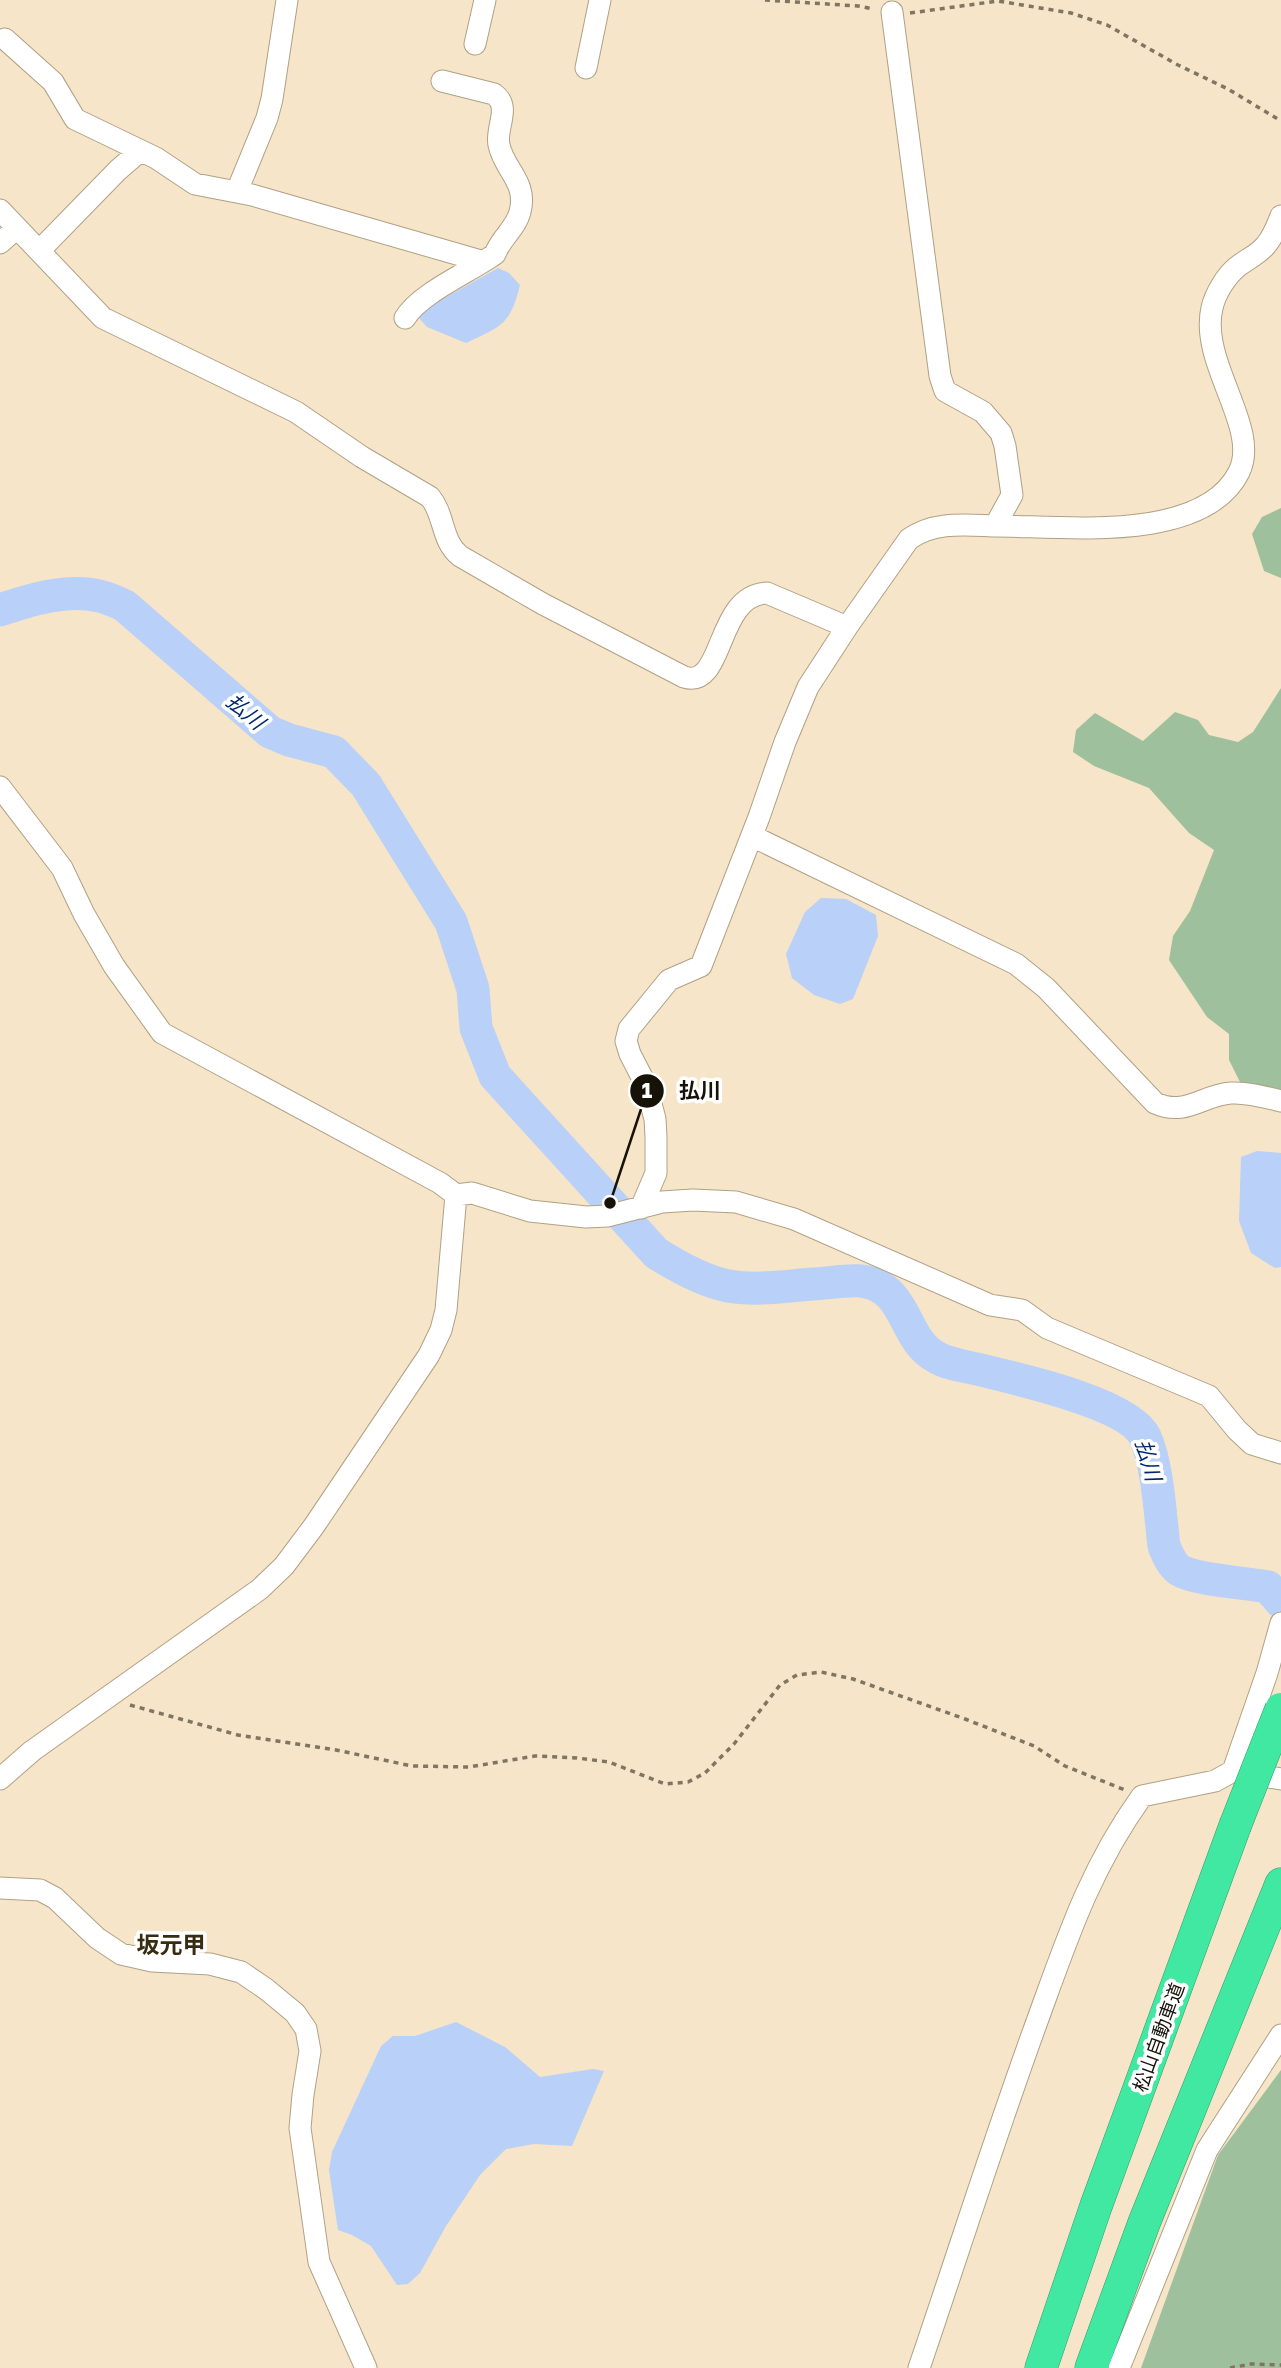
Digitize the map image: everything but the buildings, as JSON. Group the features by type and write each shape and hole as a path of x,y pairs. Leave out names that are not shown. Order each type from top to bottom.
{"highway":[{"name":"松山自動車道","path":"1041,2368 1096,2206 1235,1826 1281,1709"},
{"path":"1091,2368 1144,2223 1281,1884"}],"street":[{"path":"237,191 272,99 287,0"},
{"path":"475,44 485,0"},
{"path":"586,68 600,0"},
{"path":"892,12 940,376 945,391 983,412 995,423 1005,446 1012,495 995,526"},
{"path":"5,39 53,82 75,119 140,150 195,184 237,191 481,261"},
{"path":"405,318 411,307 418,302 495,254 499,243 515,225 521,210 518,180 502,156 498,142 503,106 501,99 494,94 443,81"},
{"path":"39,251 140,150"},
{"path":"0,210 103,318 296,412 362,457 430,497 438,506 452,550 460,556 532,598 684,677 692,680 698,678 708,669 740,605 757,594 767,593 846,627"},
{"path":"641,1208 656,1173 655,1119 641,1071 630,1054 626,1041 629,1029 669,980 701,966 808,687 846,627 909,539 923,530 941,526 1116,528 1159,522 1180,517 1204,505 1232,483 1240,470 1245,452 1243,436 1212,348 1209,326 1212,306 1235,269 1268,243 1281,216"},
{"path":"0,243 17,228"},
{"path":"0,787 62,868 84,914 114,966 162,1033 440,1183 456,1195 472,1193 530,1211 586,1217 607,1216 662,1202 736,1202 794,1219 990,1305 1022,1310 1047,1328 1209,1396 1252,1444 1281,1453"},
{"path":"752,835 1016,964 1046,988 1155,1103 1166,1108 1189,1107 1230,1093 1281,1101"},
{"path":"0,1779 32,1751 260,1589 284,1566 429,1355 441,1330 446,1310 456,1195"},
{"path":"1233,1771 1267,1673 1281,1623"},
{"path":"919,2368 976,2193 1076,1914 1097,1867 1142,1796 1214,1781 1233,1771 1281,1779"},
{"path":"0,1888 40,1890 55,1898 97,1938 121,1954 152,1961 210,1964 242,1972 295,2013 306,2029 310,2051 300,2127 319,2262 366,2368"},
{"path":"1119,2368 1208,2150 1281,2035"}],"path":[{"path":"765,0 858,6 913,13 998,1 1071,13 1107,24 1178,65 1228,89 1281,121"},
{"path":"107,1699 238,1735 336,1750 412,1766 469,1768 535,1756 577,1758 609,1762 665,1784 688,1783 705,1773 734,1744 780,1685 797,1675 821,1672 853,1679 965,1719 1034,1746 1065,1766 1142,1796"},
{"path":"1230,2368 1251,2364 1281,2365"}],"green space":[{"path":"1281,508 1281,578 1264,571 1252,534 1262,517"},
{"path":"1281,688 1281,1113 1266,1090 1241,1084 1229,1060 1229,1034 1207,1017 1169,960 1173,936 1190,911 1214,850 1189,833 1149,788 1094,766 1073,752 1076,730 1095,713 1143,741 1175,712 1198,720 1209,735 1238,742 1253,732"},
{"path":"1281,2070 1281,2368 1141,2368 1218,2155"}],"water":[{"path":"498,268 509,273 520,285 512,309 503,323 496,328 466,343 427,327 418,317 425,309"},
{"path":"821,898 846,899 876,915 878,936 853,999 840,1004 814,995 792,978 786,954 805,912"},
{"path":"1257,1151 1281,1153 1281,1267 1275,1268 1251,1253 1239,1221 1241,1157"},
{"path":"456,2022 505,2047 540,2077 593,2069 604,2071 572,2146 534,2144 506,2149 480,2175 446,2226 420,2273 408,2284 397,2285 371,2246 338,2230 329,2170 332,2152 381,2046 393,2036 415,2036"}],"waterway":[{"name":"払川","path":"0,610 36,599 75,593 116,602 125,606 270,732 334,752 366,785 451,922 473,989 476,1028 495,1076 656,1253 691,1273 728,1286 760,1288 855,1281 876,1285 888,1292 896,1302 925,1349 940,1359 1069,1394 1117,1413 1135,1425 1145,1437 1158,1490 1164,1546 1174,1565 1179,1570 1197,1576 1268,1587 1281,1602"}],"place":[{"name":"払川","path":"610,1203"}],"district":[{"name":"坂元甲","path":"171,1944"}]}
